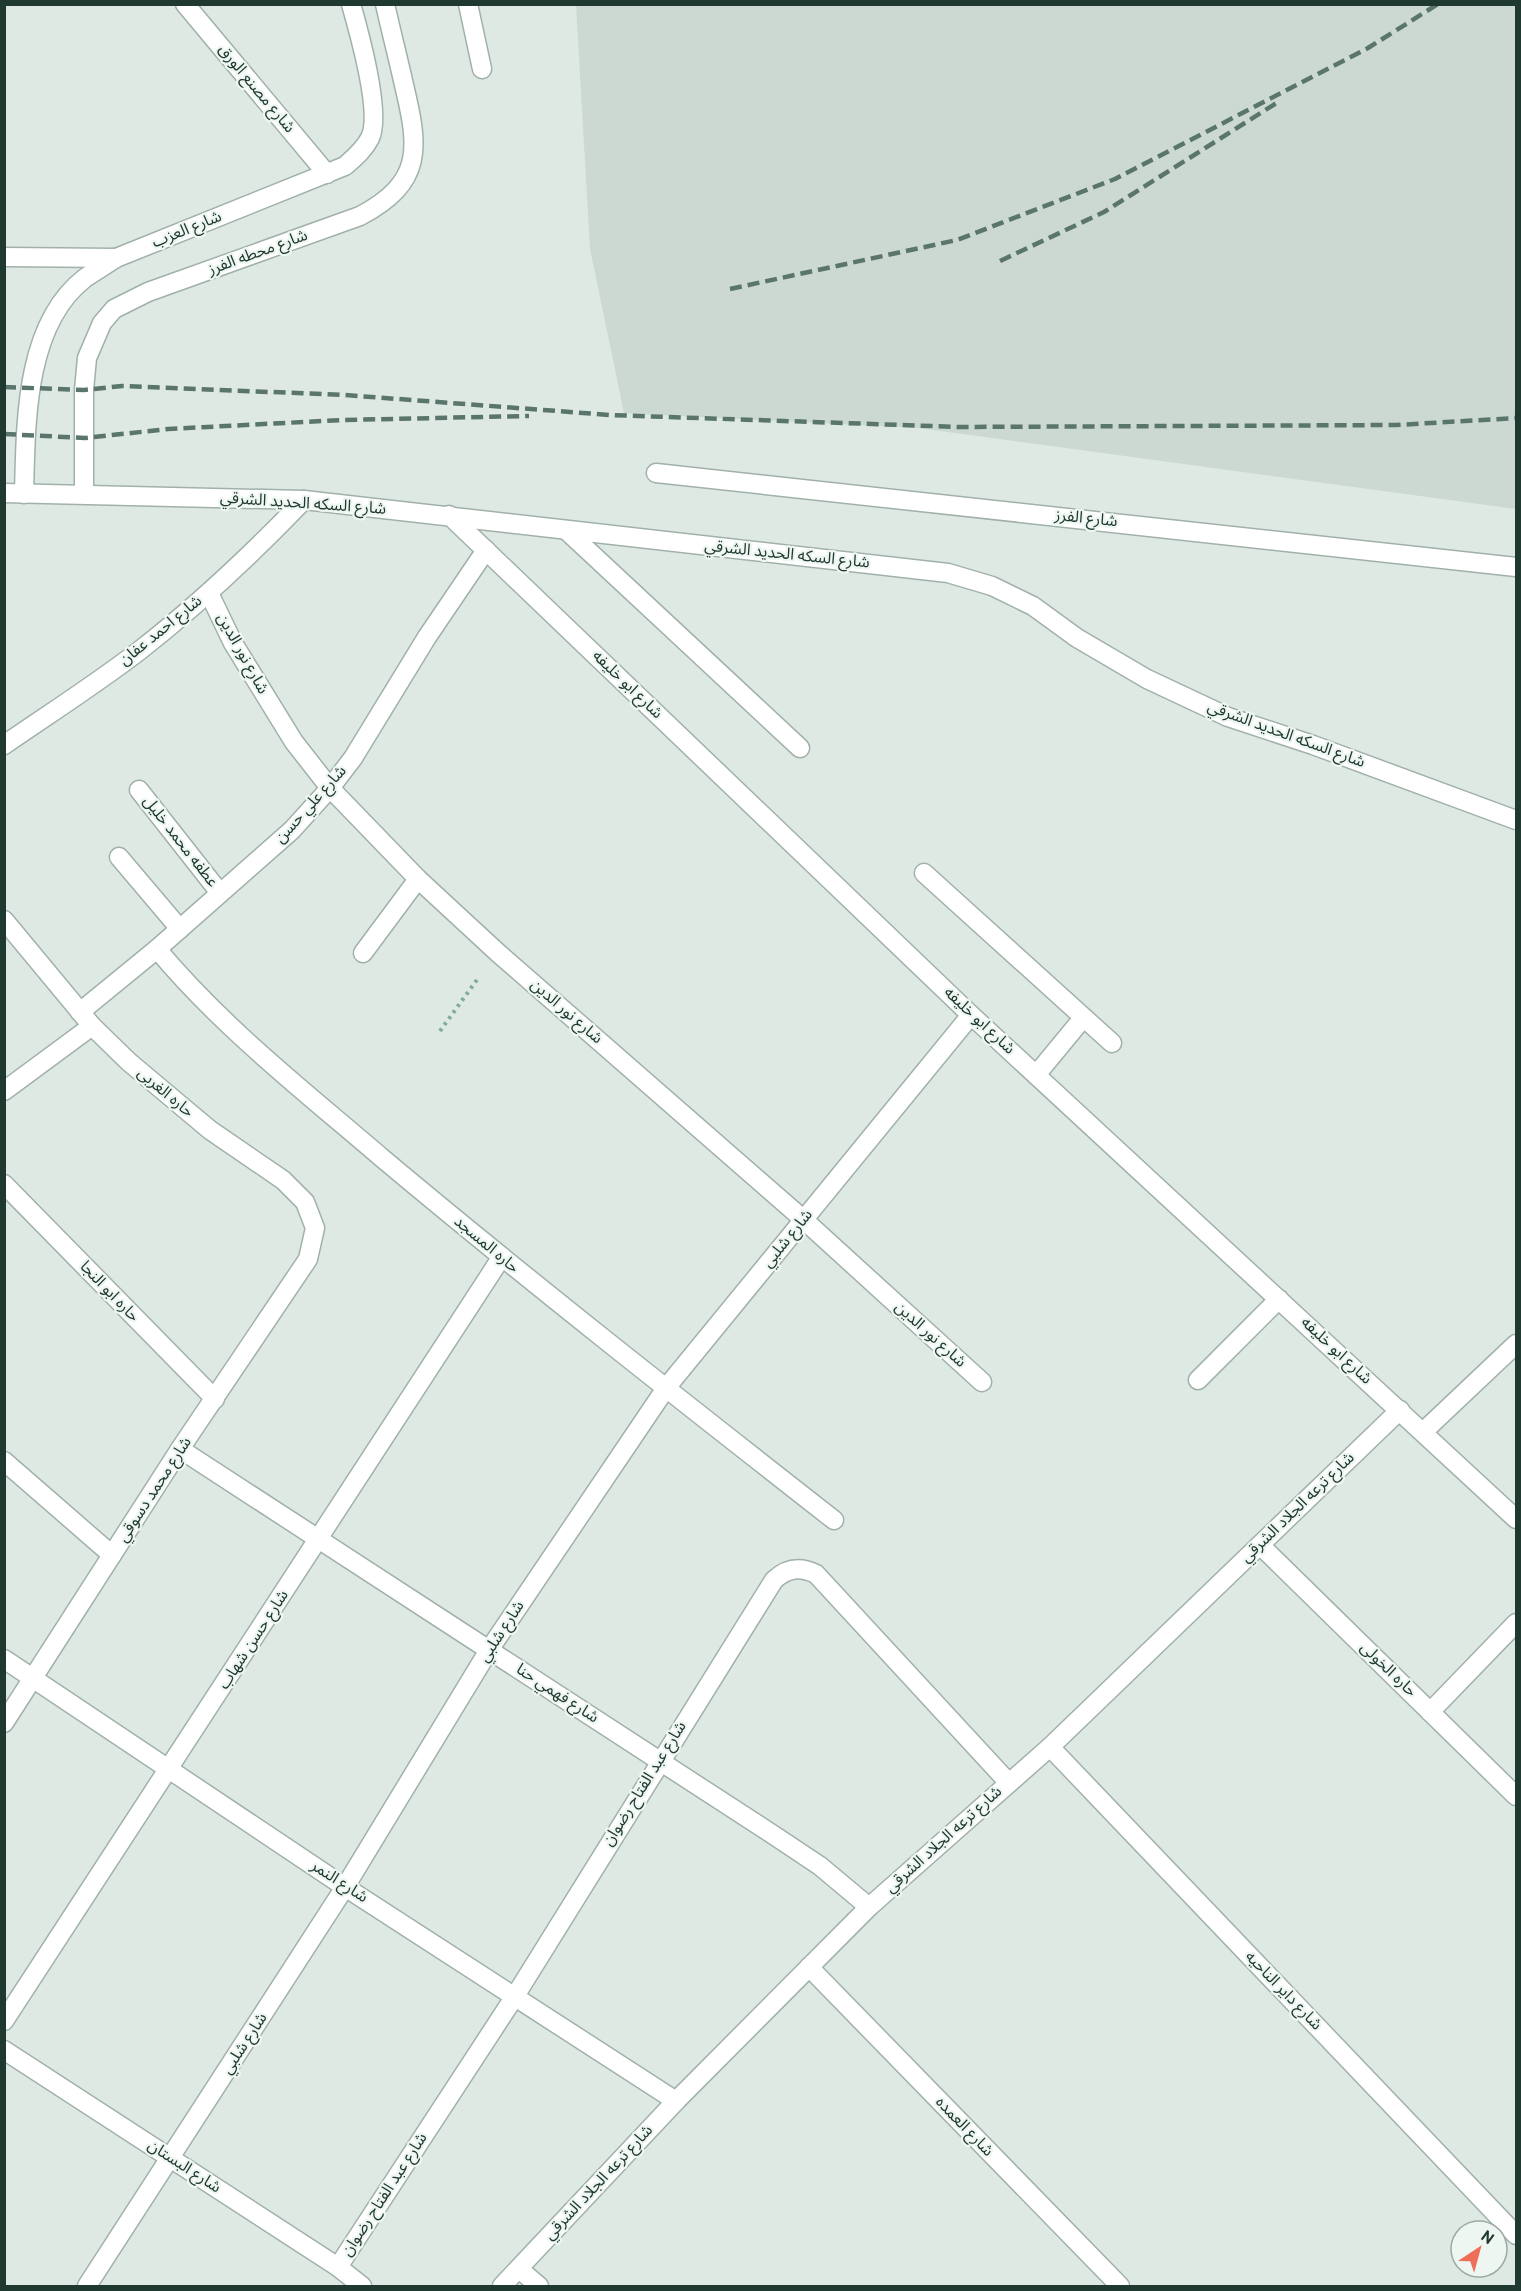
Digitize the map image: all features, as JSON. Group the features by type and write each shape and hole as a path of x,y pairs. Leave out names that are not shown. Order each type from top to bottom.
{"street":[{"name":"شارع مصنع الورق","path":"184,4 327,174"},
{"name":"شارع العزب","path":"24,494 27,410 40,345 63,302 84,279 116,258 327,174 352,160 371,137 372,100 351,4"},
{"name":"شارع محطه الفرز","path":"84,494 84,390 87,358 90,346 102,323 114,309 148,292 360,216 384,203 403,183 413,158 415,131 385,4"},
{"path":"468,4 482,69"},
{"path":"4,257 116,258"},
{"name":"شارع الفرز","path":"656,473 1516,567"},
{"name":"شارع السكه الحديد الشرقي","path":"4,493 304,500 948,573 981,583 1033,606 1077,638 1147,679 1228,717 1313,745 1516,820"},
{"name":"شارع احمد عفان","path":"4,746 137,652 209,593 304,500"},
{"name":"شارع ابو خليفه","path":"449,515 971,1015 1424,1431 1516,1519"},
{"path":"566,530 800,748"},
{"name":"شارع علي حسن","path":"4,1091 86,1019 157,949 292,830 330,788 352,758 427,637 486,550"},
{"name":"شارع نور الدين","path":"209,593 262,693 294,742 330,788 418,879 497,952 804,1220 982,1382"},
{"name":"عطفه محمد خليل","path":"140,790 220,893"},
{"path":"119,857 180,929"},
{"path":"924,873 1112,1043"},
{"path":"363,953 418,879"},
{"name":"حاره الغربى","path":"4,920 86,1019 169,1097 210,1130 283,1180 305,1202 315,1228 308,1259"},
{"name":"حاره المسجد","path":"157,949 185,983 230,1028 501,1258 834,1520"},
{"name":"شارع شلبي","path":"87,2286 172,2158 345,1887 489,1650 666,1388 971,1015"},
{"path":"1036,1075 1083,1018"},
{"name":"حاره ابو النجا","path":"4,1184 215,1399"},
{"name":"شارع حسن شهاب","path":"4,2021 320,1540 501,1258"},
{"name":"شارع محمد دسوقي","path":"4,1723 180,1449 308,1259"},
{"path":"1198,1380 1279,1299"},
{"path":"1424,1431 1516,1344"},
{"name":"شارع ترعه الجلاد الشرقي","path":"502,2286 676,2101 869,1907 1050,1747 1400,1410"},
{"name":"شارع فهمي حنا","path":"180,1449 820,1866 869,1907"},
{"path":"4,1461 112,1555"},
{"name":"حاره الخولى","path":"1260,1545 1516,1796"},
{"name":"شارع عبد الفتاح رضوان","path":"338,2267 514,1996 774,1580 783,1572 794,1568 806,1569 816,1574 1008,1783"},
{"path":"1430,1712 1516,1623"},
{"name":"شارع النمر","path":"4,1659 345,1887 676,2101"},
{"name":"شارع داير الناحيه","path":"1050,1747 1516,2235"},
{"name":"شارع العمده","path":"809,1967 1120,2286"},
{"name":"شارع البستان","path":"4,2050 338,2267 362,2286"},
{"path":"519,2269 539,2286"}],"path":[{"path":"440,1031 497,952"}],"shaded area":[{"path":"576,5 1516,5 1516,509 918,428 624,413 590,249"}],"railway":[{"path":"730,289 957,240 1115,179 1368,48 1438,4"},
{"path":"1000,261 1104,212 1278,102"},
{"path":"4,387 84,390 122,386 345,395 610,415 959,427 1396,425 1516,418"},
{"path":"4,434 85,438 168,429 342,420 529,416"}]}
